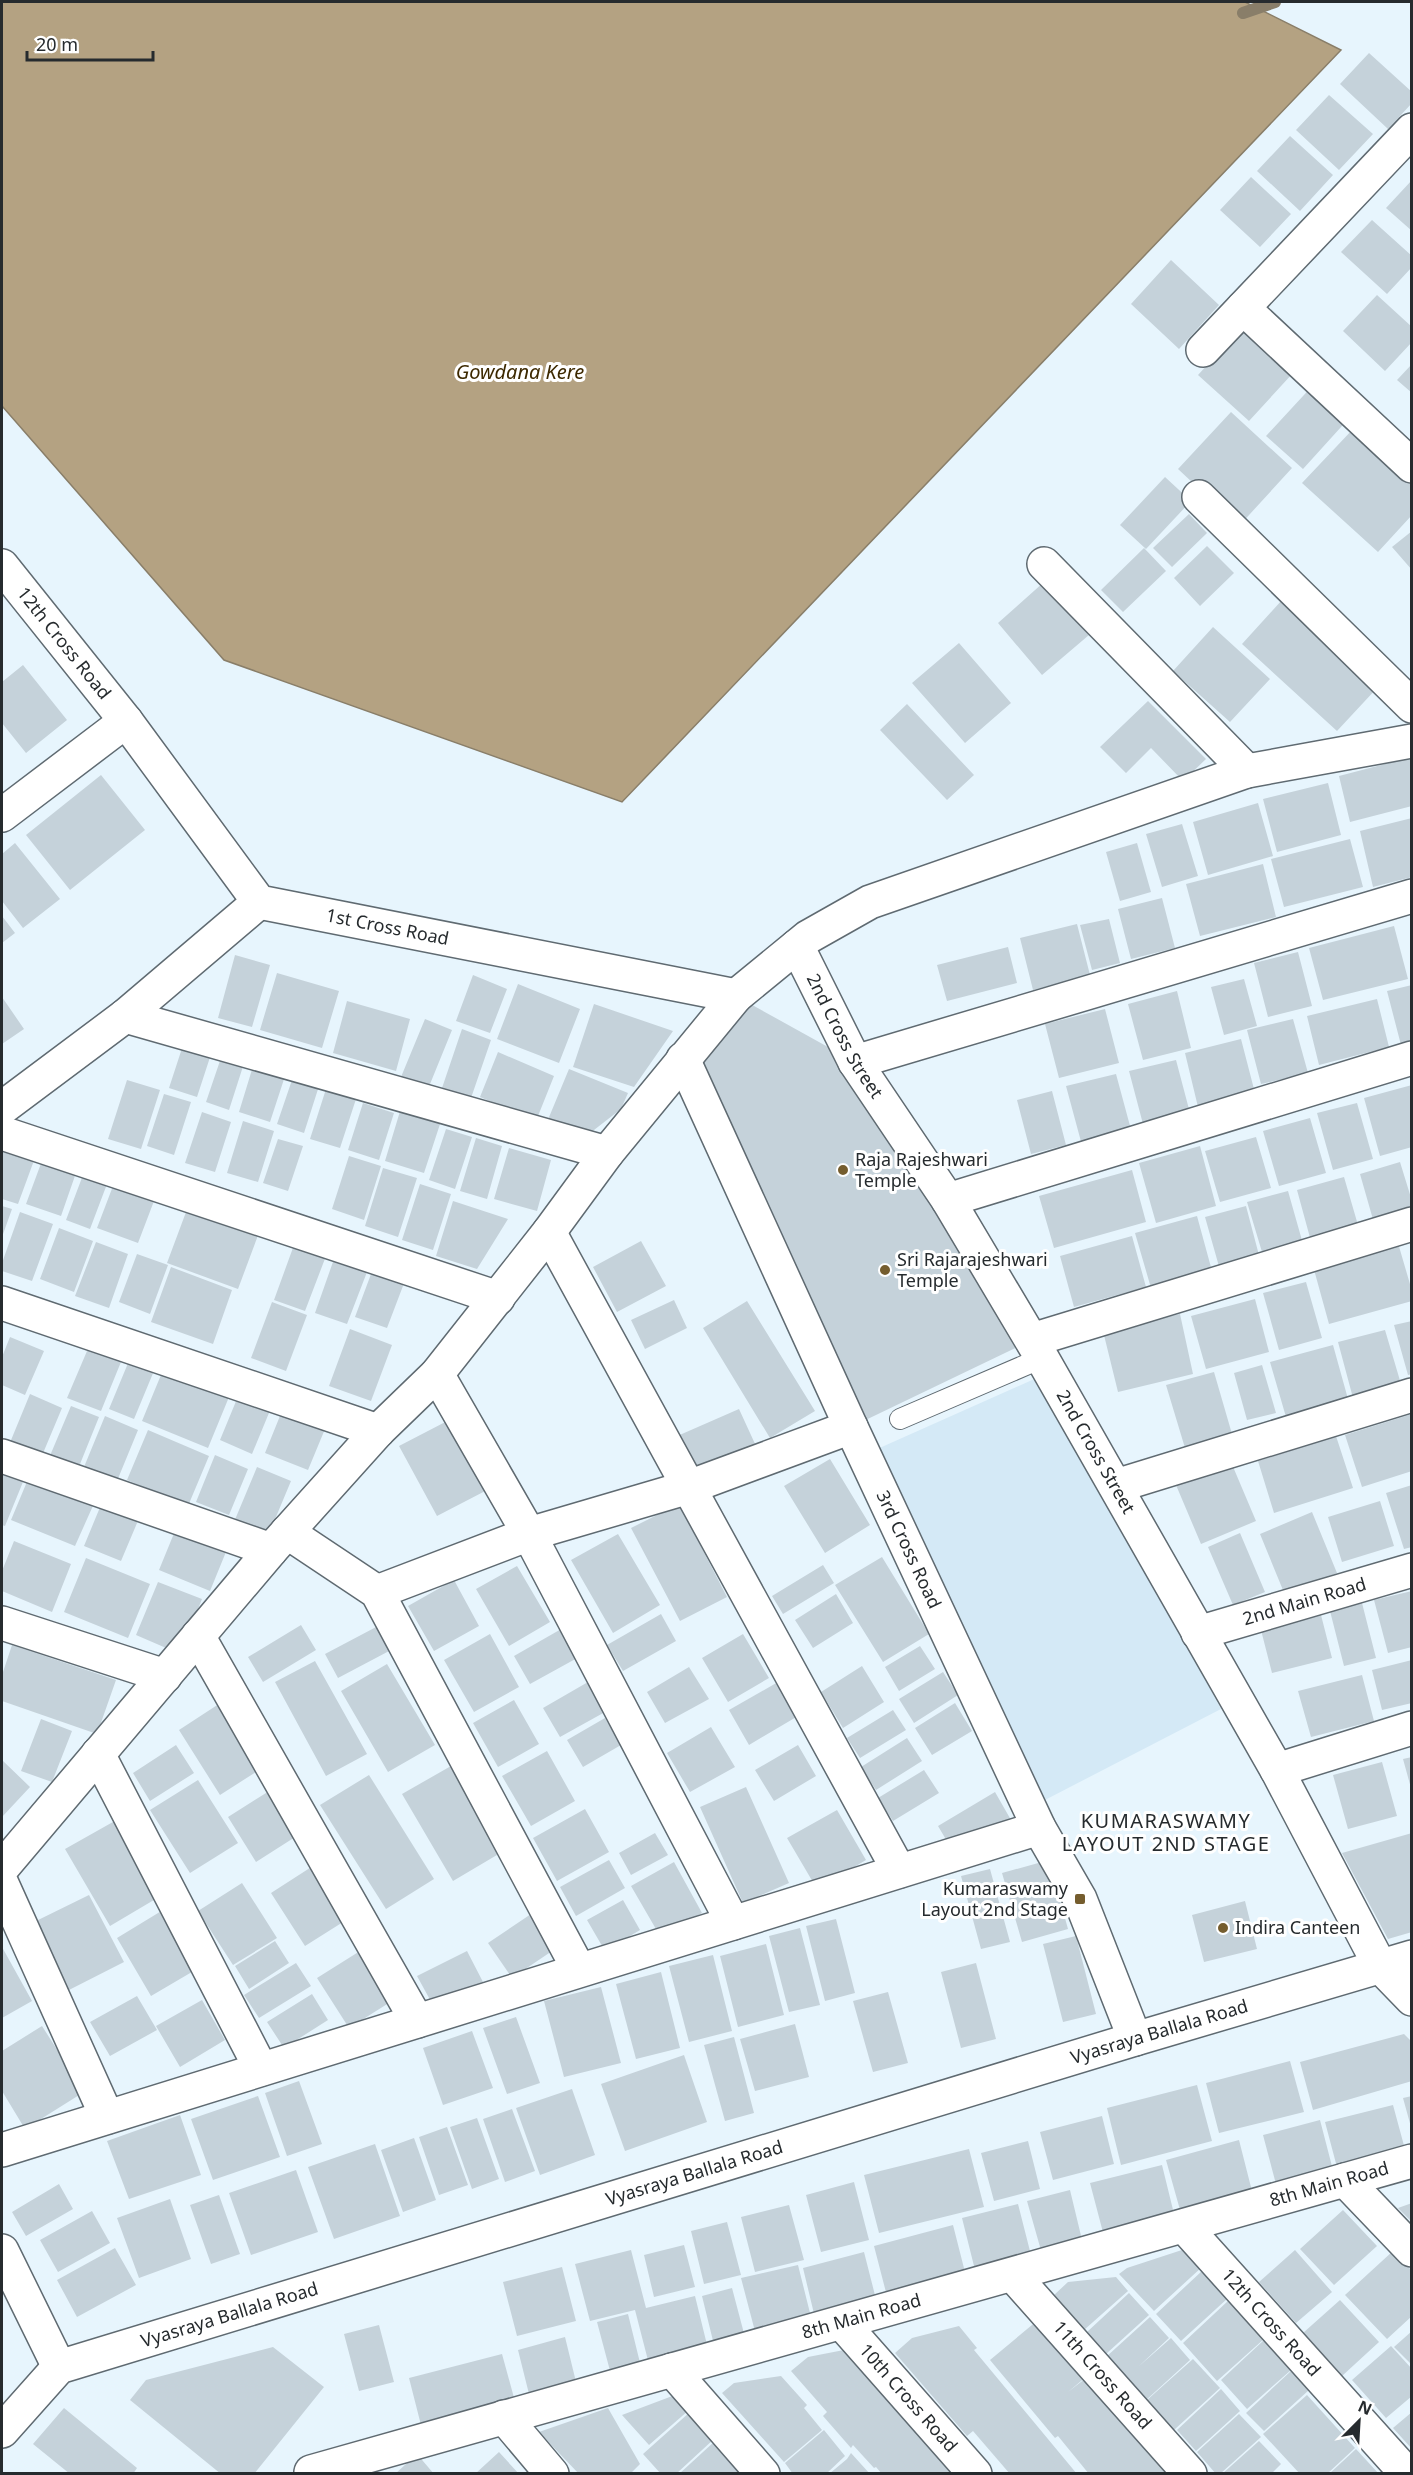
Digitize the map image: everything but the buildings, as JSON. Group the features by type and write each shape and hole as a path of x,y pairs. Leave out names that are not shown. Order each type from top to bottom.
{"street":[{"path":"1203,350 1412,130"},
{"path":"1243,308 1412,466"},
{"path":"1199,497 1412,706"},
{"path":"1044,564 1247,771"},
{"name":"12th Cross Road","path":"2,566 126,721"},
{"path":"2,815 126,721 259,902 125,1016 2,1108"},
{"path":"2,1868 15,1832 98,1754 279,1541 378,1431 437,1374 549,1232 607,1153 736,996 808,937 870,902 1247,771 1412,741"},
{"path":"855,1062 1412,896"},
{"name":"1st Cross Road","path":"259,902 736,996"},
{"name":"2nd Cross Street","path":"797,946 855,1062 948,1200 1116,1486 1276,1770 1380,1966 1412,1999"},
{"path":"125,1016 607,1153"},
{"path":"948,1200 1412,1058"},
{"name":"3rd Cross Road","path":"683,1059 851,1427 1039,1828 1080,1899 1135,2039"},
{"path":"2,1133 498,1298"},
{"path":"1037,1349 1412,1224"},
{"path":"549,1232 899,1872"},
{"path":"2,1303 378,1431"},
{"path":"437,1374 530,1534 733,1923"},
{"path":"1116,1486 1412,1395"},
{"path":"377,1592 530,1534 689,1487 851,1427"},
{"path":"2,1456 279,1541 377,1592 579,1970"},
{"name":"2nd Main Road","path":"1198,1633 1412,1570"},
{"path":"2,1623 165,1676"},
{"path":"198,1636 417,2021"},
{"path":"1276,1770 1412,1728"},
{"path":"98,1754 261,2070"},
{"path":"2,2150 1039,1828"},
{"path":"2,1884 107,2117"},
{"name":"Vyasraya Ballala Road","path":"59,2367 1135,2039 1412,1957"},
{"name":"8th Main Road","path":"311,2473 1412,2161"},
{"path":"1345,2181 1412,2250"},
{"name":"12th Cross Road","path":"1184,2226 1407,2474"},
{"path":"2,2251 59,2367 2,2430"},
{"name":"11th Cross Road","path":"1013,2275 1190,2474"},
{"name":"10th Cross Road","path":"842,2323 975,2474"},
{"path":"672,2370 763,2474"},
{"path":"504,2417 552,2474"}],"lane":[{"path":"900,1419 1037,1349"}],"shaded area":[{"path":"1041,1376 1221,1709 1043,1801 875,1450"}],"water":[{"name":"Gowdana Kere","path":"2,2 1245,2 1341,50 622,802 224,660 2,406"}],"waterway":[{"path":"1243,13 1275,2"}],"place":[{"name":"Raja Rajeshwari Temple","path":"843,1170"},
{"name":"Sri Rajarajeshwari Temple","path":"885,1270"},
{"name":"Kumaraswamy Layout 2nd Stage","path":"1080,1899"},
{"name":"Indira Canteen","path":"1223,1928"}],"district":[{"name":"KUMARASWAMY LAYOUT 2ND STAGE","path":"1166,1832"}]}
